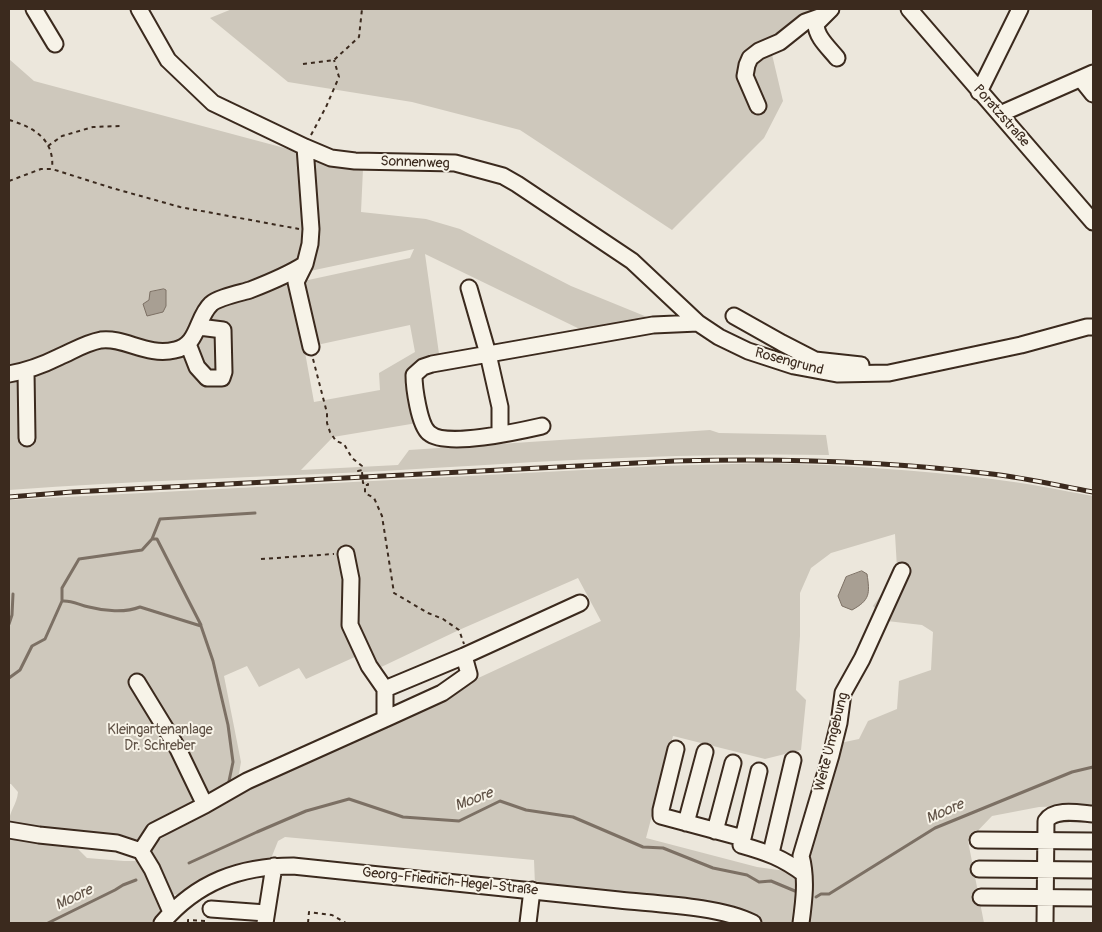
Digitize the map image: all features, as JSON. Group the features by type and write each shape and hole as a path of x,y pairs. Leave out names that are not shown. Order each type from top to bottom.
{"street":[{"path":"34,9 55,44"},
{"name":"Sonnenweg","path":"139,9 168,60 213,103 305,148 331,158 355,161 455,163 503,176 632,261 698,323"},
{"name":"Poratzstraße","path":"909,9 1093,222"},
{"path":"979,92 1020,9"},
{"path":"827,12 816,24 816,30 818,35 838,58"},
{"path":"758,106 745,76 750,58 758,51 780,42 805,22 827,12"},
{"path":"1000,114 1087,76 1093,94"},
{"path":"305,148 311,229 310,244 305,264 296,282 311,347"},
{"path":"9,374 26,371 86,344 103,340 149,351 176,350 188,344 211,303 252,289 305,264"},
{"path":"469,288 488,354 500,407 500,434"},
{"path":"734,316 782,344 815,360 869,366 875,368 879,373"},
{"path":"542,426 500,434 450,440 431,435 425,428 420,416 414,375 424,367 432,364 653,325 698,323"},
{"name":"Rosengrund","path":"698,323 719,337 748,351 794,366 838,374 898,371 1093,327"},
{"path":"188,344 197,367 207,378 222,378 224,372 223,330 199,327"},
{"path":"26,371 27,438"},
{"path":"346,554 351,579 350,625 369,666 385,690 385,719"},
{"name":"Weite Umgebung","path":"801,923 804,874 801,856 831,756 839,723 843,693 862,659 902,571"},
{"path":"385,690 464,656 580,602"},
{"path":"141,851 154,831 247,781 442,693 468,674 464,656"},
{"path":"137,682 178,748 205,805"},
{"path":"676,749 661,816 743,838"},
{"path":"686,823 705,752"},
{"path":"771,853 793,760"},
{"path":"715,831 733,763"},
{"path":"759,770 741,845 771,853 804,874"},
{"path":"1045,923 1046,822 1056,813 1093,814"},
{"path":"9,830 117,843 141,851 152,869 166,918"},
{"path":"978,840 1093,841"},
{"path":"211,909 265,918 274,866"},
{"name":"Georg-Friedrich-Hegel-Straße","path":"166,918 195,892 218,880 238,873 274,866 293,866 532,890 711,911 742,918 753,923"},
{"path":"978,869 1093,870"},
{"path":"528,923 532,890"},
{"path":"981,896 1093,898"}],"path":[{"path":"303,64 334,60 359,37 362,9"},
{"path":"305,148 339,77 334,60"},
{"path":"9,120 20,123 42,136 53,157 52,168"},
{"path":"48,146 62,136 93,127 120,126"},
{"path":"9,181 41,169 52,168 112,188 180,207 292,229 311,229"},
{"path":"311,347 330,432 336,440 344,444 352,458 362,466 362,470 358,471 362,472 363,483 368,483 368,485 364,485 365,493 374,498 382,516 394,593 428,613 443,619 459,630 464,644 464,656"},
{"path":"261,559 346,554"},
{"path":"308,923 309,912 332,916 346,923"}],"green space":[{"path":"232,9 815,9 770,46 783,101 764,138 672,230 520,130 412,102 288,82 210,18"},
{"path":"9,59 34,81 363,169 361,212 426,219 460,229 571,286 652,319 590,334 425,254 441,368 416,374 423,422 333,437 301,470 398,465 409,450 710,430 719,433 826,435 829,455 717,455 606,459 9,490","holes":["414,249 410,258 299,282 312,346 410,325 415,352 379,373 380,390 314,402 291,275"]},
{"name":"Kleingartenanlage Dr. Schreber","path":"769,463 880,468 964,476 1017,482 1093,496 1093,805 1039,807 992,816 968,841 984,923 809,923 812,892 805,866 840,743 859,739 868,721 897,709 899,681 931,670 933,632 922,625 887,621 873,606 891,581 897,568 895,534 831,553 811,568 800,593 800,636 796,690 806,700 801,750 765,759 673,736 646,838 757,867 793,872 799,888 795,923 764,923 746,915 535,885 534,860 285,837 278,841 270,861 190,889 180,895 170,894 149,849 154,843 248,785 601,621 578,578 459,630 377,669 366,652 306,679 299,668 259,687 247,666 224,676 241,762 238,779 137,844 9,824 18,792 9,784 9,500 659,466"},
{"path":"9,839 77,848 87,858 144,861 161,905 160,915 154,923 9,923"}],"shaded area":[{"path":"166,290 166,306 163,312 147,316 143,304 149,300 150,292"},
{"path":"862,571 867,574 867,596 862,603 852,610 842,606 838,596 846,577"}],"waterway":[{"path":"9,678 20,670 32,646 45,639 62,601 62,588 79,559 142,550 152,539 160,519 255,513"},
{"path":"152,539 157,539 201,625"},
{"path":"9,624 12,615 13,594"},
{"path":"62,601 108,610 121,611 140,607 201,626 213,661 228,725 233,762 229,781"},
{"name":"Moore","path":"816,897 821,894 829,894 935,828 1072,772 1093,767"},
{"name":"Moore","path":"189,863 306,811 349,799 403,817 459,821 500,801 526,810 573,817 643,847 663,848 713,868 747,875 759,882 771,881 795,891"},
{"name":"Moore","path":"48,923 136,880"}],"railway":[{"path":"9,497 72,492 675,461 754,460 834,461 913,466 992,474 1093,492"}]}
